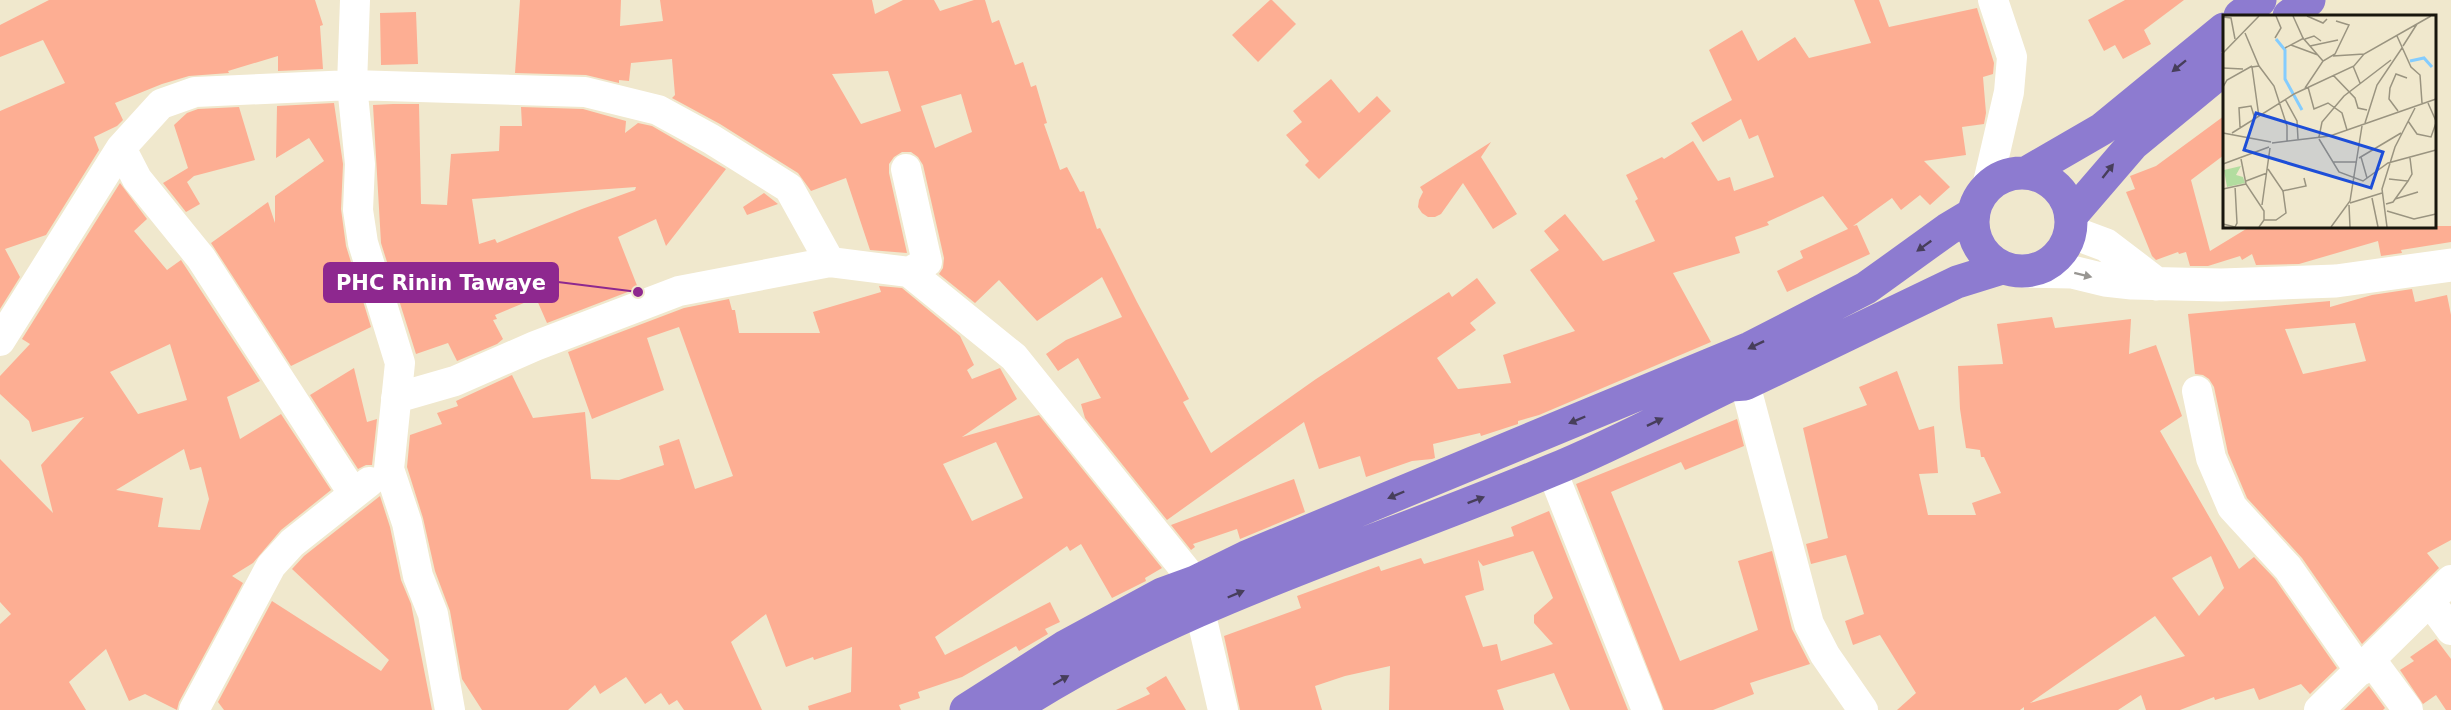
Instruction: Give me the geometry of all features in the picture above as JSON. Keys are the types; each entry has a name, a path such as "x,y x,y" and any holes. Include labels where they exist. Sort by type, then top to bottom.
{"highway":[{"path":"2241,15 2260,0"},
{"path":"2290,15 2309,0"},
{"path":"1011,710 1198,596 1246,557 1750,348 1866,288 1948,229 2000,187 2102,129 2223,30"},
{"path":"966,710 1066,646 1162,594 1198,596 1237,593 1552,471 1731,385 1745,384 1957,282 2014,269 2040,268 2054,260 2064,247 2071,224 2133,144 2223,70"},
{"path":"2014,269 1989,259 1978,246 1973,231 2000,187 2043,177 2056,186 2067,199 2071,224"}],"street":[{"path":"355,0 352,85 360,164 358,210 363,243 400,363 389,469 406,523 418,576 433,614 450,710"},
{"path":"1993,0 2012,57 2009,92 2003,122 2000,187"},
{"path":"0,341 121,148 161,104 195,92 352,85 585,92 658,110 711,139 789,188 830,262"},
{"path":"121,148 137,179 201,258 353,493"},
{"path":"906,169 927,262 909,272"},
{"path":"2071,224 2106,245 2157,284"},
{"path":"396,398 455,381 535,346 679,291 830,262 909,272 1014,357 1198,596 1223,710"},
{"path":"2014,269 2072,272 2105,280 2221,285 2336,281 2451,265"},
{"path":"1745,384 1809,624 1825,655 1863,710"},
{"path":"2197,391 2211,458 2232,507 2288,568 2365,665 2408,710"},
{"path":"194,710 271,566 292,543 353,493 389,469"},
{"path":"1552,471 1647,710"},
{"path":"2319,710 2431,603 2451,580"},
{"path":"2431,603 2451,630"}],"building":[{"path":"49,0 315,0 323,25 320,26 323,69 278,71 278,56 228,71 229,73 189,76 115,103 123,120 117,126 94,137 99,150 46,235 5,249 20,277 0,309 0,111 65,83 43,40 0,57 0,25"},
{"path":"520,0 621,0 620,26 663,21 660,0 872,0 875,14 903,0 934,0 940,11 974,0 985,0 992,23 999,20 1015,65 1023,62 1031,87 1036,85 1047,123 1044,124 1060,170 1067,167 1080,192 1084,191 1097,229 1100,228 1189,399 1183,402 1211,453 1316,379 1449,292 1452,297 1477,278 1496,303 1470,323 1476,330 1437,358 1458,389 1511,383 1503,355 1575,331 1530,270 1559,250 1544,231 1565,214 1603,261 1655,241 1635,201 1638,199 1626,175 1662,157 1664,159 1693,141 1718,181 1730,177 1734,191 1774,177 1758,135 1749,139 1741,119 1703,142 1691,123 1732,100 1709,50 1742,30 1758,61 1795,37 1809,58 1871,43 1854,0 1879,0 1889,27 1977,8 1994,63 1993,74 1983,77 1986,113 1984,124 1962,127 1966,155 1924,161 1950,187 1930,205 1920,195 1901,210 1892,198 1853,226 1857,225 1870,254 1787,292 1777,271 1803,258 1800,251 1848,229 1823,196 1767,222 1769,225 1735,237 1740,253 1673,273 1711,342 1539,415 1518,421 1518,424 1481,436 1480,433 1433,444 1435,458 1412,461 1366,477 1360,456 1319,469 1304,422 1167,520 1085,418 1081,404 1101,398 1078,358 1058,371 1046,354 1066,340 1122,317 1102,277 1037,321 999,280 975,303 939,274 943,268 944,258 923,165 911,152 902,152 889,164 907,253 870,250 846,178 811,191 798,173 720,124 672,98 675,95 672,59 631,63 629,81 619,80 619,83 586,75 515,73","holes":["888,71 901,111 861,124 832,74","961,94 972,132 935,148 921,106"]},
{"path":"1270,0 1296,24 1258,62 1232,35"},
{"path":"2125,0 2184,0 2144,30 2151,44 2123,59 2115,45 2104,51 2088,20"},
{"path":"416,12 418,64 381,65 380,13"},
{"path":"1331,79 1359,113 1377,96 1391,111 1319,179 1305,165 1309,161 1286,135 1302,122 1293,111"},
{"path":"334,103 343,164 341,209 346,246 371,327 291,366 211,243 268,202 275,223 275,196 324,161 309,138 276,158 277,106"},
{"path":"419,104 421,204 447,205 451,154 499,151 500,126 522,126 521,107 583,109 626,121 625,133 638,123 652,126 726,169 666,246 656,219 618,237 638,288 547,323 536,298 495,315 497,319 493,320 503,339 497,344 457,361 448,343 416,354 381,243 373,105","holes":["636,187 635,190 497,243 495,239 479,244 472,199"]},
{"path":"239,107 255,160 194,176 187,182 200,204 186,212 163,183 188,168 174,125 187,113 198,109"},
{"path":"2223,117 2223,156 2191,180 2210,251 2248,228 2436,228 2436,226 2451,226 2451,242 2401,250 2402,253 2381,256 2378,241 2299,264 2256,265 2252,254 2242,260 2240,256 2208,266 2190,266 2186,252 2179,254 2178,252 2156,260 2152,256 2126,192 2135,189 2130,176 2156,166"},
{"path":"1491,142 1481,157 1517,214 1493,229 1463,183 1441,214 1428,217 1422,213 1418,207 1423,192 1420,187"},
{"path":"120,183 147,219 134,231 167,270 181,260 260,381 227,397 240,439 281,414 331,490 281,530 253,563 232,576 243,583 179,702 177,710 145,694 129,701 106,649 69,682 86,710 0,710 0,624 11,614 0,602 0,459 53,513 41,465 84,417 32,432 29,421 0,394 0,376 30,344 22,339","holes":["170,344 187,400 138,414 110,372","184,449 190,470 201,467 209,499 200,530 158,527 163,498 116,490"]},
{"path":"764,193 778,204 747,215 743,207"},
{"path":"879,286 902,288 960,336 974,365 967,370 972,379 1000,368 1017,399 962,437 1039,415 1162,568 1145,578 1146,581 1112,598 1081,544 1070,551 1067,546 935,637 945,655 1050,602 1060,622 1045,629 1048,634 1019,651 1016,646 962,677 918,692 920,698 899,705 901,710 809,710 808,706 851,692 852,647 786,667 766,614 731,642 762,710 684,710 677,700 669,705 661,693 645,704 626,677 600,694 595,685 568,710 482,710 462,679 450,611 435,571 423,518 407,467 410,435 442,424 437,413 458,406 456,401 512,375 533,418 585,412 591,479 619,480 664,465 659,446 679,439 695,489 733,476 679,327 647,338 664,390 592,419 568,352 684,308 729,299 732,310 735,310 739,333 820,333 813,312 881,292","holes":["996,442 1023,498 972,521 943,464"]},
{"path":"2412,289 2415,302 2447,295 2451,315 2451,540 2427,553 2439,568 2362,644 2302,558 2247,498 2228,453 2214,387 2209,379 2195,374 2188,314 2330,301 2330,307 2372,295","holes":["2355,323 2366,361 2303,374 2285,329"]},
{"path":"2052,317 2055,328 2131,319 2129,354 2156,345 2182,416 2160,431 2239,569 2254,557 2275,579 2337,668 2310,694 2301,684 2259,700 2254,688 2215,700 2214,697 2180,710 2146,710 2141,695 2118,710 2024,710 2024,707 2020,710 1897,710 1916,693 1880,635 1853,645 1845,621 1864,614 1846,555 1811,564 1806,544 1828,538 1803,428 1867,405 1859,387 1897,371 1919,430 1934,426 1938,473 1919,474 1928,515 1976,515 1972,503 2001,493 1984,457 1981,457 1980,450 1966,448 1960,409 1958,366 2003,364 1997,324","holes":["2211,556 2224,588 2199,616 2172,578","2155,616 2185,656 2030,703"]},
{"path":"354,368 367,422 377,419 372,465 358,469 310,395"},
{"path":"1737,419 1744,446 1685,470 1681,462 1611,492 1680,661 1758,630 1738,561 1772,551 1792,629 1810,664 1750,683 1754,694 1713,710 1664,710 1576,484"},
{"path":"1294,479 1305,512 1240,539 1237,529 1193,544 1195,547 1191,550 1171,525"},
{"path":"380,496 390,527 401,580 411,604 432,710 224,710 218,702 272,601 381,671 389,660 292,569 304,556"},
{"path":"1549,511 1628,710 1570,710 1554,673 1497,690 1504,710 1389,710 1390,666 1345,676 1315,686 1322,710 1240,710 1224,636 1301,608 1297,596 1379,566 1381,571 1421,558 1424,564 1514,536 1511,527","holes":["1533,551 1553,598 1534,615 1534,623 1553,644 1501,661 1497,644 1483,647 1465,596 1484,590 1478,560 1483,566"]},
{"path":"2436,639 2451,659 2451,710 2446,710 2436,695 2423,704 2400,670 2414,661 2410,657"},
{"path":"1166,676 1186,710 1116,710 1150,694 1146,688"},
{"path":"2369,686 2385,708 2383,710 2344,710"}],"place":[{"name":"PHC Rinin Tawaye","path":"638,292"}]}
